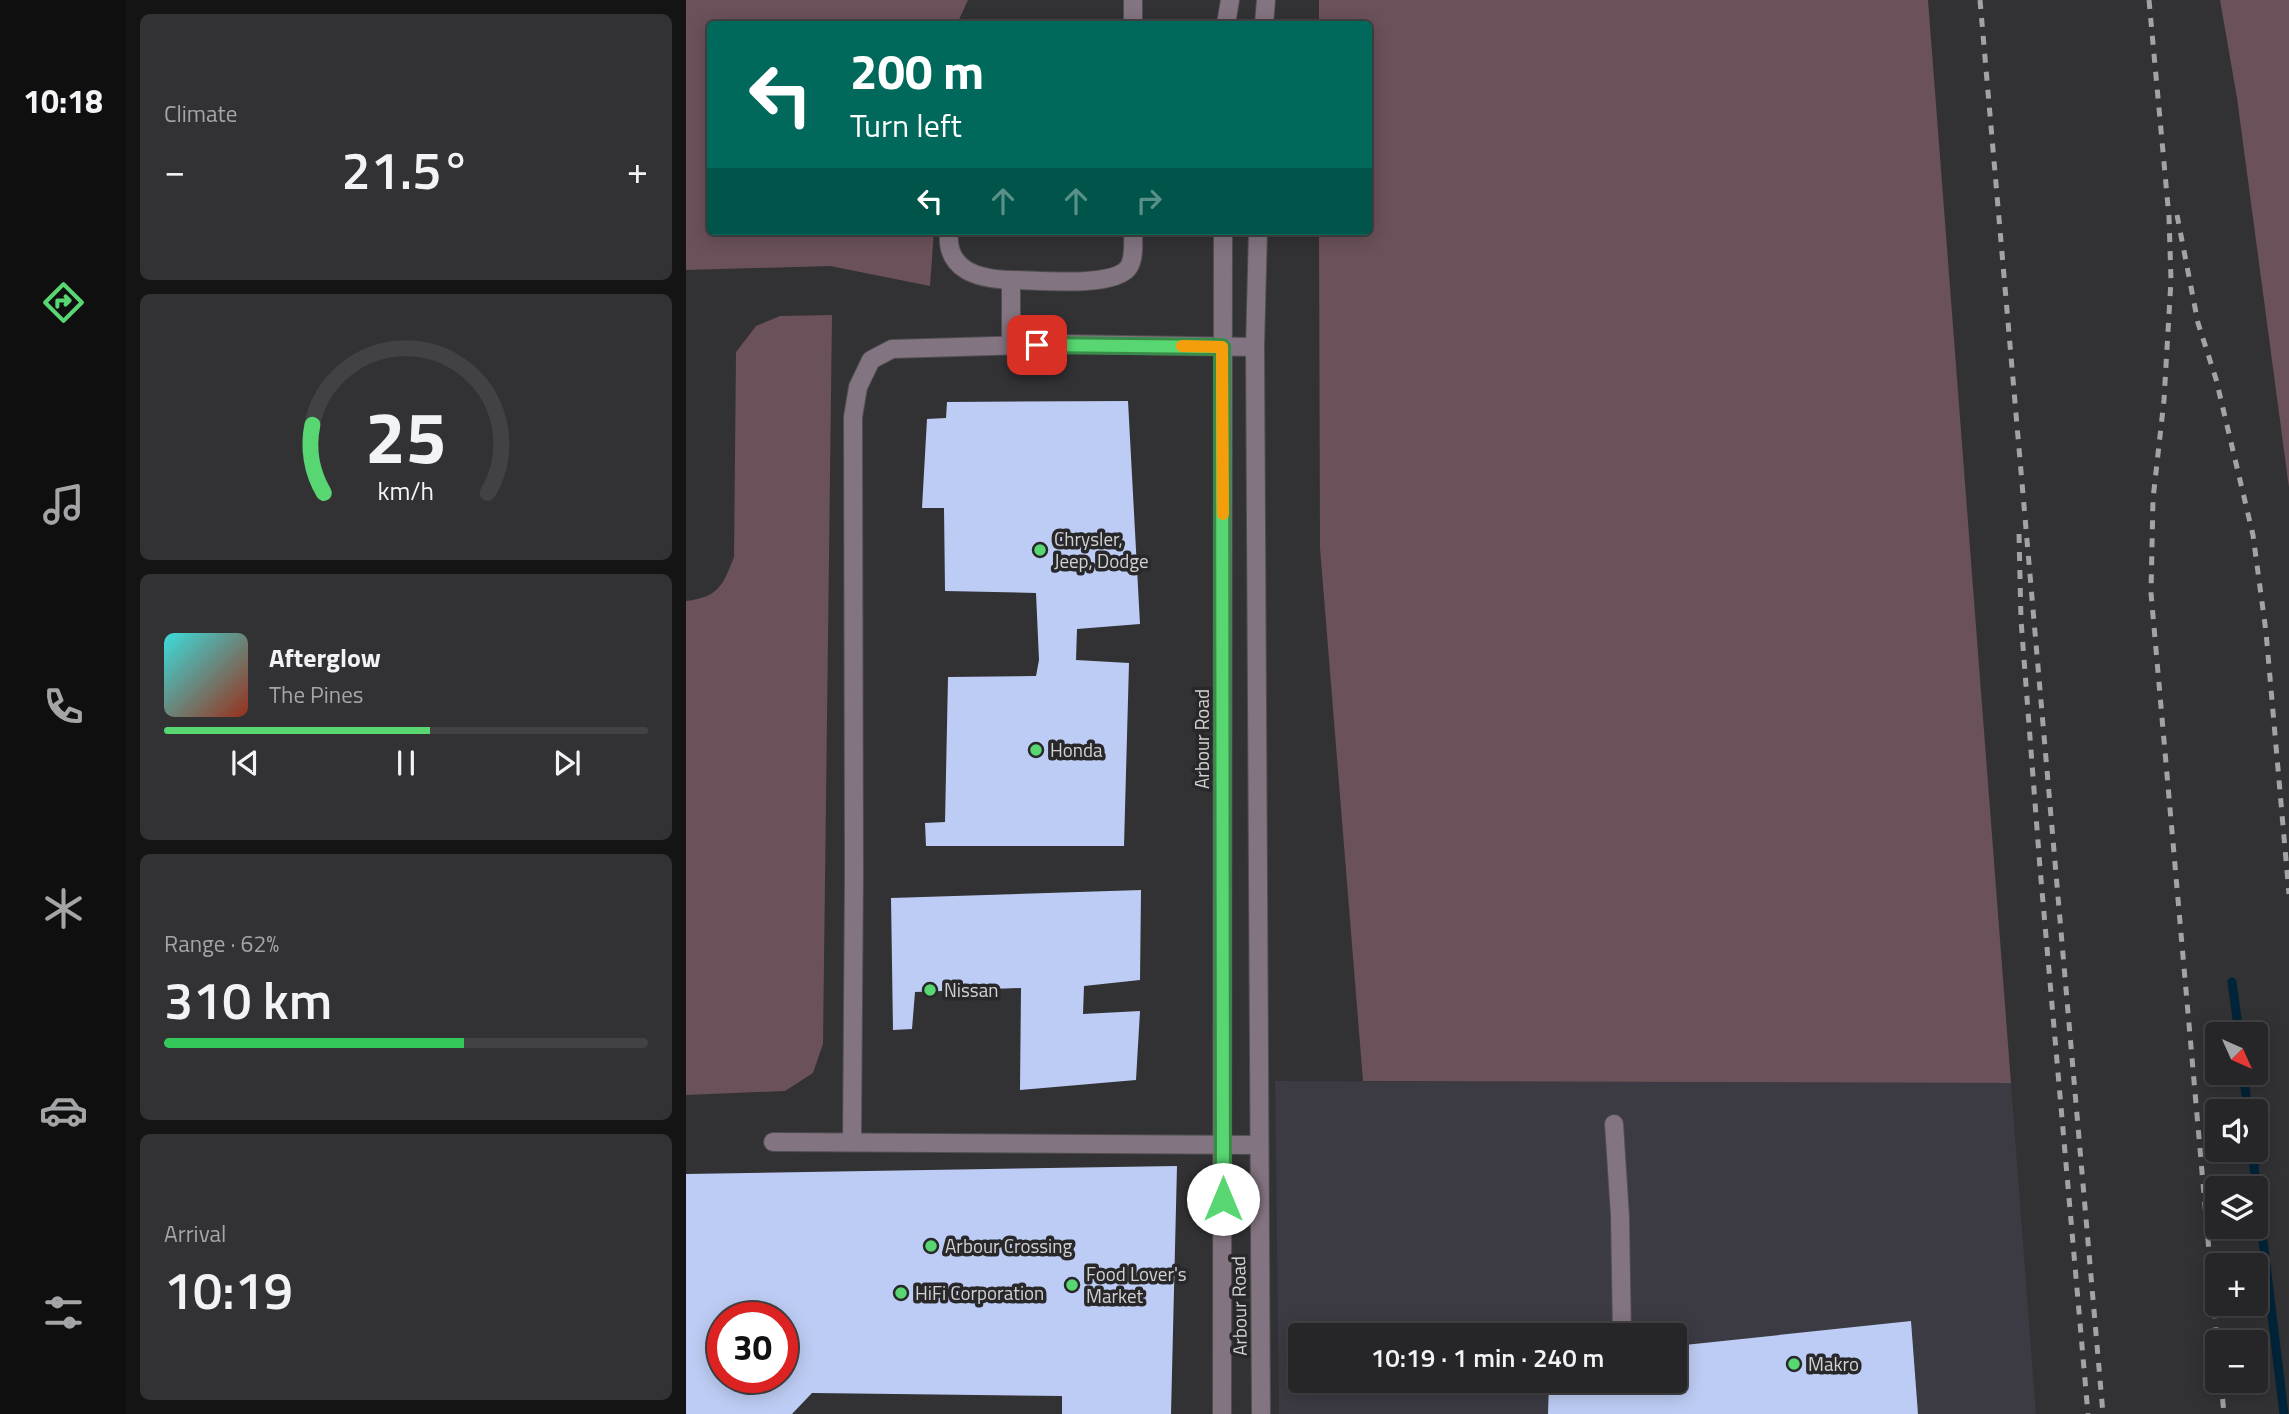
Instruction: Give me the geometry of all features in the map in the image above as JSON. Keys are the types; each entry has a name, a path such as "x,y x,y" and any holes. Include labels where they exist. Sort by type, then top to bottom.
{"street":[{"path":"1133,0 1133,21"},
{"path":"1226,21 1230,0"},
{"path":"1264,21 1266,0"},
{"path":"948,235 947,244 957,264 988,279 1077,281 1120,275 1129,267 1133,255 1133,235"},
{"name":"Arbour Road","path":"1222,1414 1223,235"},
{"name":"Arbour Road","path":"1258,235 1255,347 1261,1414"},
{"path":"1011,346 1012,280"},
{"path":"852,1142 853,417 858,387 871,360 892,349 1062,344 1255,347"},
{"path":"1614,1124 1620,1216 1622,1323"},
{"path":"772,1142 1258,1145"}],"shaded area":[{"path":"686,0 968,0 958,21 707,21 707,235 934,235 930,286 830,266 686,270"},
{"path":"1319,0 1928,0 2011,1083 1363,1081 1320,548 1319,235 1372,235 1372,21 1319,21"},
{"path":"2220,0 2289,0 2289,488 2237,98"},
{"path":"832,315 823,1044 813,1073 785,1091 686,1095 686,601 713,593 723,582 734,557 736,352 756,326 780,316"},
{"path":"1275,1081 2011,1083 2036,1414 1279,1414"}],"building":[{"path":"1128,401 1140,624 1077,629 1076,660 1129,663 1124,846 926,846 925,823 945,822 948,677 1036,676 1039,660 1036,593 945,591 944,508 922,508 927,419 946,418 947,402"},
{"name":"Nissan","path":"1141,890 1140,980 1084,986 1083,1014 1140,1011 1136,1080 1020,1090 1021,988 915,992 912,1029 893,1030 891,898"},
{"name":"Arbour Crossing","path":"1177,1166 1171,1414 1062,1414 1062,1396 812,1393 792,1414 686,1414 686,1174"},
{"name":"Makro","path":"1911,1321 1918,1414 1548,1414 1549,1393 1687,1393 1687,1345"}],"waterway":[{"path":"2232,982 2237,1022"},
{"path":"2245,1085 2246,1099"},
{"path":"2253,1162 2284,1414"}],"railway":[{"path":"1980,0 2103,1414"},
{"path":"2149,0 2169,217 2171,280 2164,400 2153,499 2151,593 2216,1330"},
{"path":"2177,215 2198,323 2216,379 2253,535 2266,632 2289,894"},
{"path":"2019,534 2021,620 2040,868 2088,1414"},
{"path":"2222,1393 2224,1414"}],"slow traffic":[{"path":"1182,346 1222,347 1223,514"}],"place":[{"name":"Chrysler, Jeep, Dodge","path":"1040,550"},
{"name":"Honda","path":"1036,750"},
{"name":"Nissan","path":"930,990"},
{"name":"Arbour Crossing","path":"931,1246"},
{"name":"Food Lover's Market","path":"1072,1285"},
{"name":"HiFi Corporation","path":"901,1293"},
{"name":"Makro","path":"1794,1364"}],"route":[{"path":"1037,345 1222,347 1223,1199"}]}
